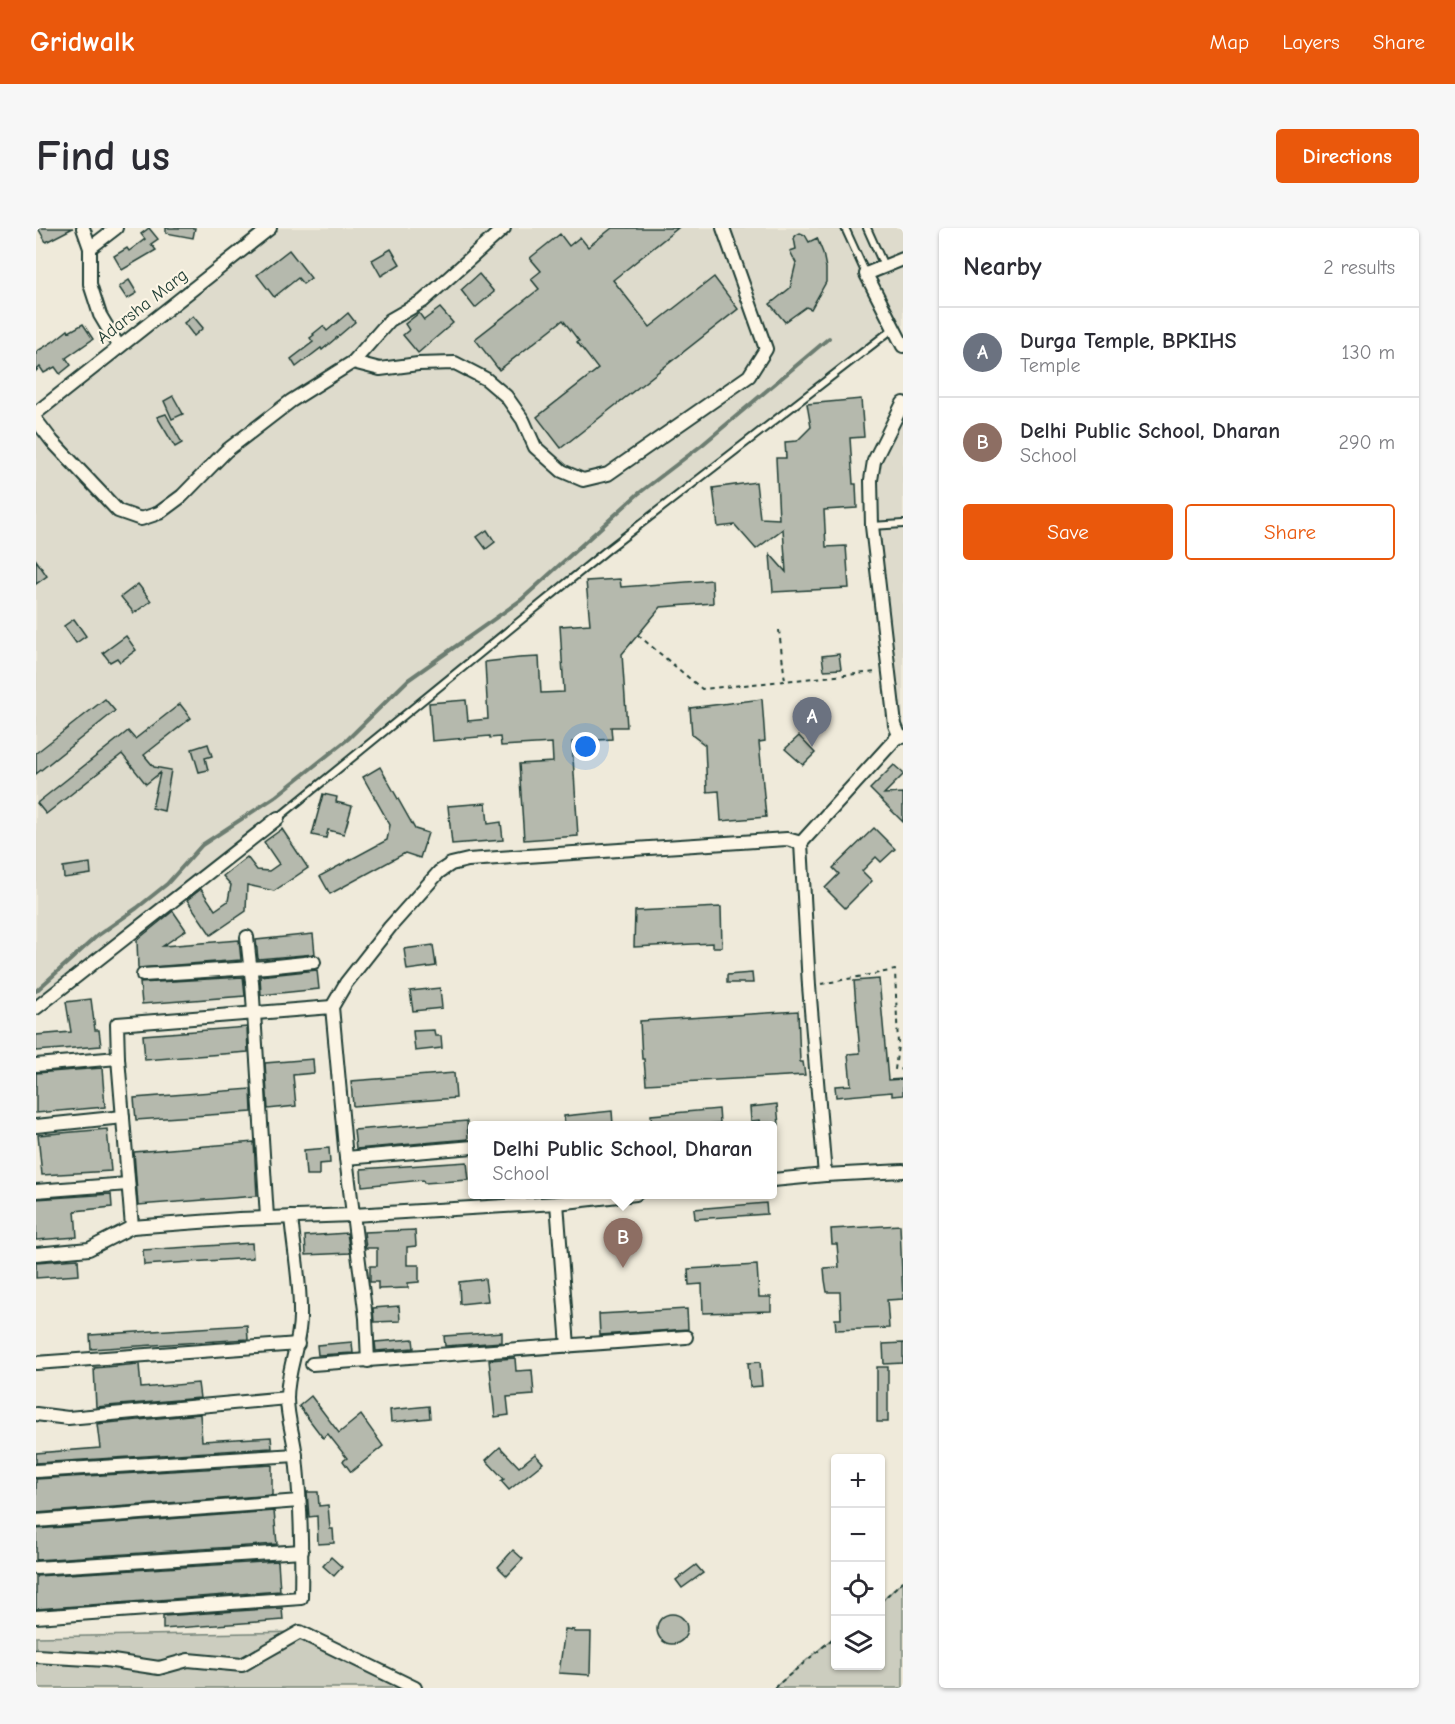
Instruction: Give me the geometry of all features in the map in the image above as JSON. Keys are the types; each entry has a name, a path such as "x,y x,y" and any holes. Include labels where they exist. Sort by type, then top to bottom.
{"street":[{"path":"83,228 90,248 90,284 100,315 119,347"},
{"path":"90,248 116,228"},
{"name":"Adarsha Marg","path":"36,413 270,228"},
{"path":"36,420 52,441 118,511 141,519 159,513 182,496 226,451 291,401 353,363 390,320 423,301 504,228"},
{"path":"353,363 380,369 418,364 455,363 486,379 506,396 523,420 535,447 562,471 583,480 608,474 749,376 766,349 723,228"},
{"path":"903,259 866,274 903,346"},
{"path":"825,1174 809,986 801,843 901,736 895,726 872,526 871,480 874,461 903,403"},
{"path":"36,1008 278,818"},
{"path":"368,1361 366,1318 346,1158 332,1007 346,983 390,927 439,872 451,864 468,860 787,840 801,843"},
{"path":"247,937 267,1217"},
{"path":"143,975 314,962"},
{"path":"132,1227 117,1024 332,1007"},
{"path":"36,1065 118,1058"},
{"path":"36,1126 123,1117"},
{"path":"346,1158 468,1147"},
{"path":"777,1180 825,1174 903,1171"},
{"path":"36,1191 128,1184"},
{"path":"36,1254 89,1248 132,1227 267,1217 353,1215 557,1203 592,1199"},
{"path":"557,1203 568,1346"},
{"path":"36,1617 302,1598 300,1502 296,1455 289,1423 287,1398 289,1373 298,1344 300,1316 291,1217"},
{"path":"312,1364 686,1337"},
{"path":"36,1363 298,1344"},
{"path":"36,1414 68,1418 287,1398"},
{"path":"36,1471 296,1455"},
{"path":"36,1521 300,1502"},
{"path":"36,1568 302,1551"},
{"path":"36,1656 105,1660 159,1668 188,1660 242,1665 300,1632 415,1688"}],"lane":[{"path":"845,228 866,274"},
{"path":"867,228 884,266"},
{"path":"278,818 607,550 894,328"},
{"path":"872,526 903,524"}],"path":[{"path":"779,630 785,681"},
{"path":"638,635 702,689 889,671"},
{"path":"809,986 895,970 898,1045 896,1070 903,1069"},
{"path":"885,1597 903,1581"},
{"path":"774,1688 831,1640"}],"shaded area":[{"path":"270,228 903,228 903,346 894,328 607,550 278,818 36,1008 36,413"},
{"path":"903,403 903,737 899,735 871,480"},
{"path":"903,1581 903,1688 774,1688 831,1639 831,1670 885,1670 885,1598"},
{"path":"300,1632 415,1688 36,1688 36,1637"}],"building":[{"path":"38,228 73,228 46,242"},
{"path":"149,228 158,239 151,244 156,250 122,270 114,256 127,248 129,251 145,239 141,234"},
{"path":"166,228 195,228 193,238 166,233"},
{"path":"612,228 678,228 613,280 650,327 714,277 738,309 561,448 537,417 598,369 563,320 499,370 475,339 539,289 531,279 541,271 530,258 560,234 569,246 580,237 588,247"},
{"path":"800,233 805,235 809,242 817,238 823,253 826,282 811,309 806,307 785,322 770,304 790,288 796,263 790,251 796,249 794,238"},
{"path":"391,249 400,264 381,276 372,260"},
{"path":"289,250 311,278 303,284 298,278 274,297 257,275"},
{"path":"479,274 494,292 475,308 461,290"},
{"path":"129,280 137,293 127,299 119,287"},
{"path":"440,308 453,323 418,353 403,335 409,330 405,324 419,313 424,320"},
{"path":"348,313 355,322 322,350 321,348 296,367 291,359 313,342 310,338 313,334 323,326 327,331"},
{"path":"193,316 203,328 194,336 184,323"},
{"path":"83,324 93,339 66,358 71,365 60,374 55,367 44,373 40,367 36,371 36,352 68,330 69,332"},
{"path":"173,396 183,414 172,419 164,401"},
{"path":"861,399 864,437 850,438 857,508 824,510 826,547 846,546 849,588 773,592 770,554 786,572 783,529 756,549 735,525 718,527 713,488 756,482 760,518 779,519 776,458 786,458 785,442 797,441 811,427 807,404"},
{"path":"166,414 182,443 175,447 157,417"},
{"path":"487,530 495,542 486,549 477,537"},
{"path":"36,560 47,576 36,584"},
{"path":"620,579 621,587 712,580 713,603 661,607 622,654 627,727 611,727 612,739 572,742 578,836 524,840 519,764 553,762 552,743 501,746 500,737 490,738 490,736 432,741 429,703 466,700 468,721 488,719 485,662 519,658 539,657 541,693 564,692 560,626 590,624 586,581"},
{"path":"138,584 151,601 134,613 121,597"},
{"path":"74,619 86,636 76,643 64,626"},
{"path":"126,636 136,650 120,662 117,658 110,662 103,653"},
{"path":"839,654 841,669 824,670 822,656"},
{"path":"105,699 115,711 36,774 36,753"},
{"path":"762,699 765,741 759,742 766,817 721,821 719,791 707,792 705,745 692,735 690,708"},
{"path":"180,704 191,718 144,755 154,767 171,770 164,811 152,808 160,773 146,784 122,754 46,814 37,803 128,731 135,739"},
{"path":"799,736 815,753 803,765 785,749"},
{"path":"208,744 212,756 205,758 208,770 199,772 192,749"},
{"path":"894,765 903,775 884,794 903,793 903,822 870,789"},
{"path":"380,767 415,829 428,833 420,858 405,853 330,894 320,876 387,840 390,825 363,777"},
{"path":"323,794 337,797 336,802 352,806 344,834 328,830 326,838 312,835"},
{"path":"486,803 488,824 501,822 503,840 452,844 448,806"},
{"path":"874,828 895,849 881,862 876,857 862,871 872,881 845,908 825,888 839,874 833,868"},
{"path":"282,829 308,868 274,891 247,885 246,911 211,935 187,900 201,889 215,910 228,901 231,885 223,876 247,857 257,870 269,871 279,864 264,842"},
{"path":"90,863 91,874 64,878 63,867"},
{"path":"721,907 722,947 713,947 713,943 634,947 635,911"},
{"path":"173,911 186,930 163,946 239,940 241,960 138,968 137,940"},
{"path":"313,934 315,954 258,959 256,940"},
{"path":"433,945 436,966 407,970 404,949"},
{"path":"317,970 319,989 261,995 260,976"},
{"path":"752,973 753,983 727,983 727,975"},
{"path":"243,977 245,996 142,1004 140,983"},
{"path":"879,979 888,1080 903,1079 903,1095 892,1096 892,1092 836,1097 835,1086 851,1085 848,1054 860,1053 854,981"},
{"path":"440,988 442,1008 413,1011 410,991"},
{"path":"91,999 95,1030 99,1030 101,1046 36,1051 36,1035 71,1032 66,1002"},
{"path":"798,1011 800,1062 803,1062 805,1075 646,1084 640,1021"},
{"path":"247,1027 248,1052 145,1060 143,1035"},
{"path":"434,1030 435,1036 441,1036 442,1048 415,1051 413,1031"},
{"path":"313,1059 314,1073 293,1075 296,1106 268,1109 265,1063"},
{"path":"102,1068 105,1107 36,1113 36,1073"},
{"path":"454,1073 456,1098 353,1106 351,1081"},
{"path":"251,1089 252,1112 136,1120 134,1098"},
{"path":"777,1104 779,1125 777,1121 751,1121 750,1107"},
{"path":"719,1109 720,1121 652,1121 651,1115"},
{"path":"612,1111 613,1121 565,1121 564,1116"},
{"path":"467,1121 468,1139 356,1149 354,1130"},
{"path":"107,1129 111,1171 42,1175 38,1135"},
{"path":"254,1142 257,1196 138,1205 134,1152"},
{"path":"329,1148 330,1163 319,1164 319,1175 306,1175 304,1150"},
{"path":"467,1162 468,1180 424,1183 423,1180 362,1186 361,1169"},
{"path":"111,1194 112,1207 75,1211 77,1237 36,1240 36,1199"},
{"path":"766,1203 767,1214 695,1219 694,1209"},
{"path":"900,1225 903,1299 887,1300 889,1328 836,1330 835,1319 841,1319 840,1292 827,1292 824,1268 839,1267 837,1244 832,1244 831,1229"},
{"path":"415,1230 416,1246 407,1247 407,1265 419,1265 419,1282 408,1283 408,1288 378,1289 378,1282 370,1282 370,1266 377,1266 377,1248 366,1248 364,1232"},
{"path":"347,1233 350,1253 306,1255 305,1236"},
{"path":"252,1243 253,1258 144,1265 143,1250"},
{"path":"78,1259 79,1275 36,1278 36,1262"},
{"path":"757,1265 759,1297 771,1297 771,1311 703,1313 702,1284 689,1285 688,1269"},
{"path":"485,1279 488,1301 460,1304 459,1282"},
{"path":"399,1306 400,1321 374,1322 373,1308"},
{"path":"687,1309 688,1329 600,1335 599,1314"},
{"path":"247,1325 248,1339 91,1349 90,1335"},
{"path":"502,1332 502,1342 445,1346 444,1336"},
{"path":"413,1339 414,1348 376,1351 375,1342"},
{"path":"352,1342 353,1353 318,1355 317,1345"},
{"path":"903,1343 903,1363 884,1364 883,1344"},
{"path":"515,1358 516,1371 532,1370 534,1395 507,1397 509,1415 495,1417 489,1360"},
{"path":"760,1362 762,1386 750,1387 748,1363"},
{"path":"139,1364 141,1388 198,1383 200,1398 96,1407 94,1368"},
{"path":"877,1367 888,1367 888,1422 877,1422"},
{"path":"311,1396 339,1433 361,1415 383,1446 351,1472 343,1461 347,1458 328,1434 323,1438 299,1406"},
{"path":"429,1406 430,1418 391,1422 390,1410"},
{"path":"200,1414 202,1441 271,1437 272,1448 36,1463 36,1453 100,1448 97,1424"},
{"path":"500,1447 519,1467 535,1454 543,1463 509,1490 501,1481 504,1479 486,1460"},
{"path":"272,1465 272,1495 36,1513 36,1479"},
{"path":"307,1492 318,1492 319,1506 328,1505 334,1543 318,1544 317,1516 309,1517"},
{"path":"274,1511 277,1544 36,1560 36,1529"},
{"path":"513,1550 523,1559 507,1576 498,1567"},
{"path":"331,1557 342,1567 334,1576 323,1566"},
{"path":"278,1561 280,1591 36,1609 36,1576"},
{"path":"696,1565 703,1573 682,1588 676,1580"},
{"path":"282,1608 283,1620 163,1629 163,1616"},
{"path":"672,1614 683,1618 687,1629 683,1640 672,1644 661,1640 657,1629 661,1618"},
{"path":"565,1629 574,1630 574,1632 591,1632 590,1675 559,1673"}],"waterway":[{"path":"36,991 97,936 167,884 202,845 275,797 348,739 408,680 521,600 638,494 702,445 829,338"}],"place":[{"name":"Durga Temple, BPKIHS","path":"812,747"},
{"name":"Delhi Public School, Dharan","path":"623,1268"}]}
